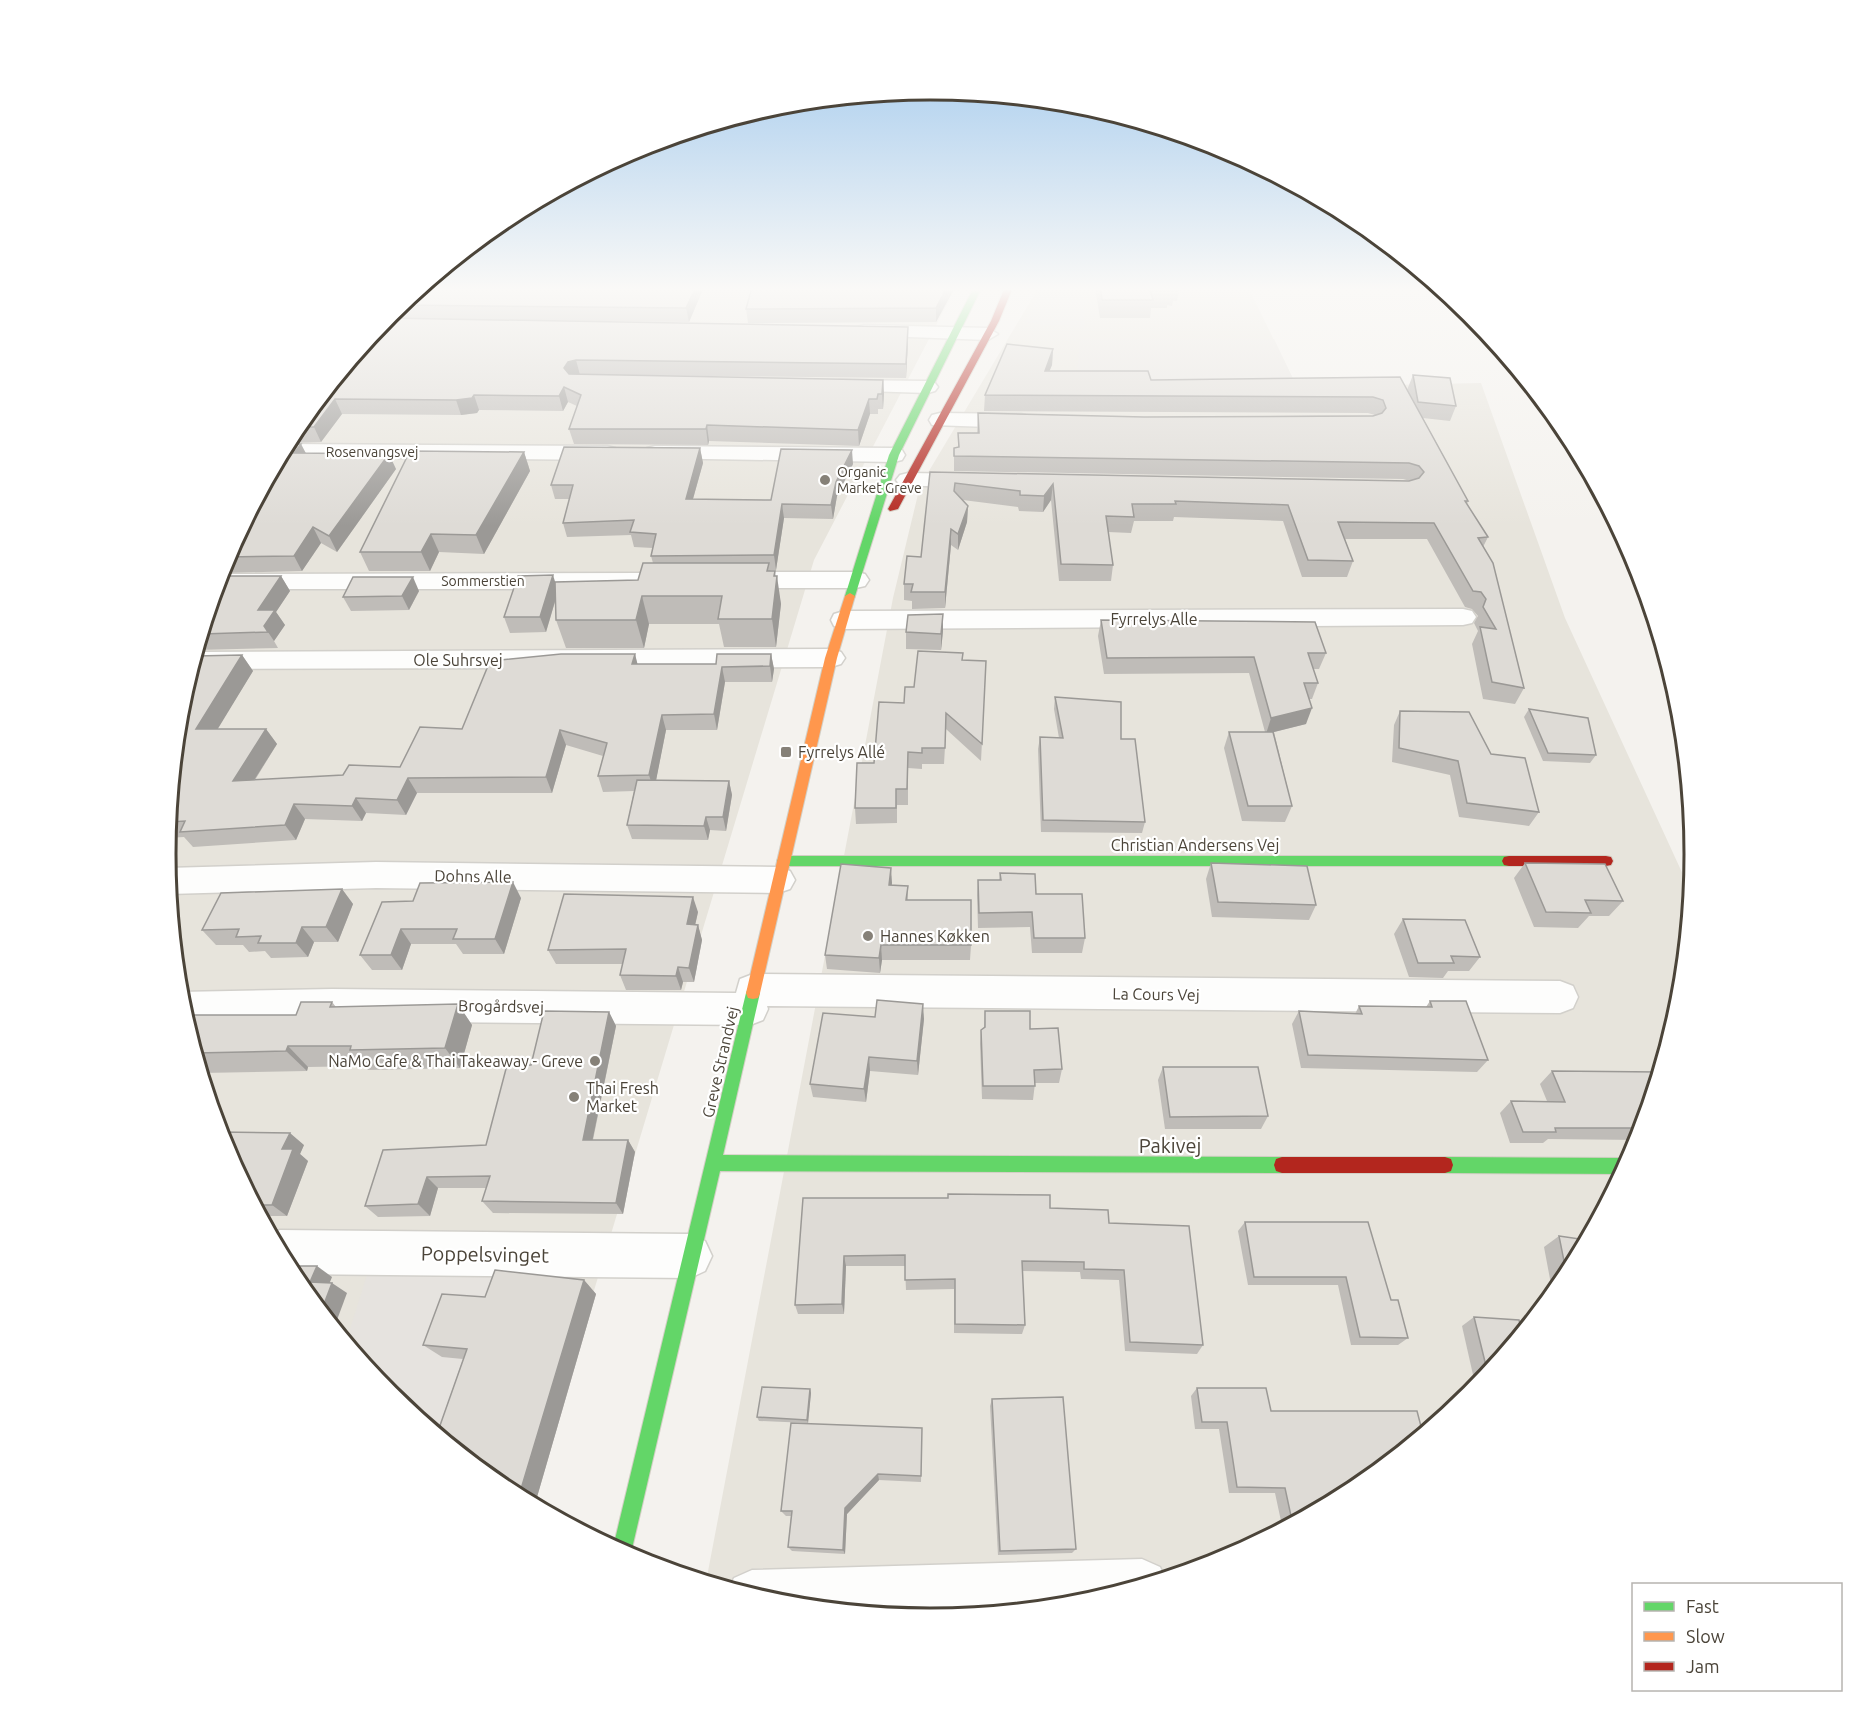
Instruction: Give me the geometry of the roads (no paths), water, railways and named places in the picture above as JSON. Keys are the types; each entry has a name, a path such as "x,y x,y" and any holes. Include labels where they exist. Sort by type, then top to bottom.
{"main road":[{"name":"Greve Strandvej","path":"624,1543 831,658 894,455 939,367"},
{"name":"Greve Strandvej","path":"856,580 970,367"},
{"name":"Christian Andersens Vej","path":"781,871 1606,861"},
{"name":"Pakivej","path":"714,1163 1616,1166"}],"street":[{"path":"824,386 928,387"},
{"path":"940,420 1047,422"},
{"name":"Rosenvangsvej","path":"293,451 894,455"},
{"path":"908,480 1002,482"},
{"path":"703,580 856,580"},
{"name":"Sommerstien","path":"227,582 667,581"},
{"name":"Fyrrelys Alle","path":"844,620 1463,617"},
{"name":"Ole Suhrsvej","path":"202,661 831,658"},
{"name":"Dohns Alle","path":"177,881 376,875 781,871"},
{"name":"La Cours Vej","path":"752,999 1560,997"},
{"name":"Brogårdsvej","path":"191,1007 752,999"},
{"name":"Poppelsvinget","path":"290,1252 690,1256"},
{"path":"789,1595 1113,1586"}],"place":[{"name":"Organic Market Greve","path":"825,480"},
{"name":"Fyrrelys Allé","path":"786,752"},
{"name":"Hannes Køkken","path":"868,936"},
{"name":"NaMo Cafe & Thai Takeaway - Greve","path":"595,1061"},
{"name":"Thai Fresh Market","path":"574,1097"}]}
